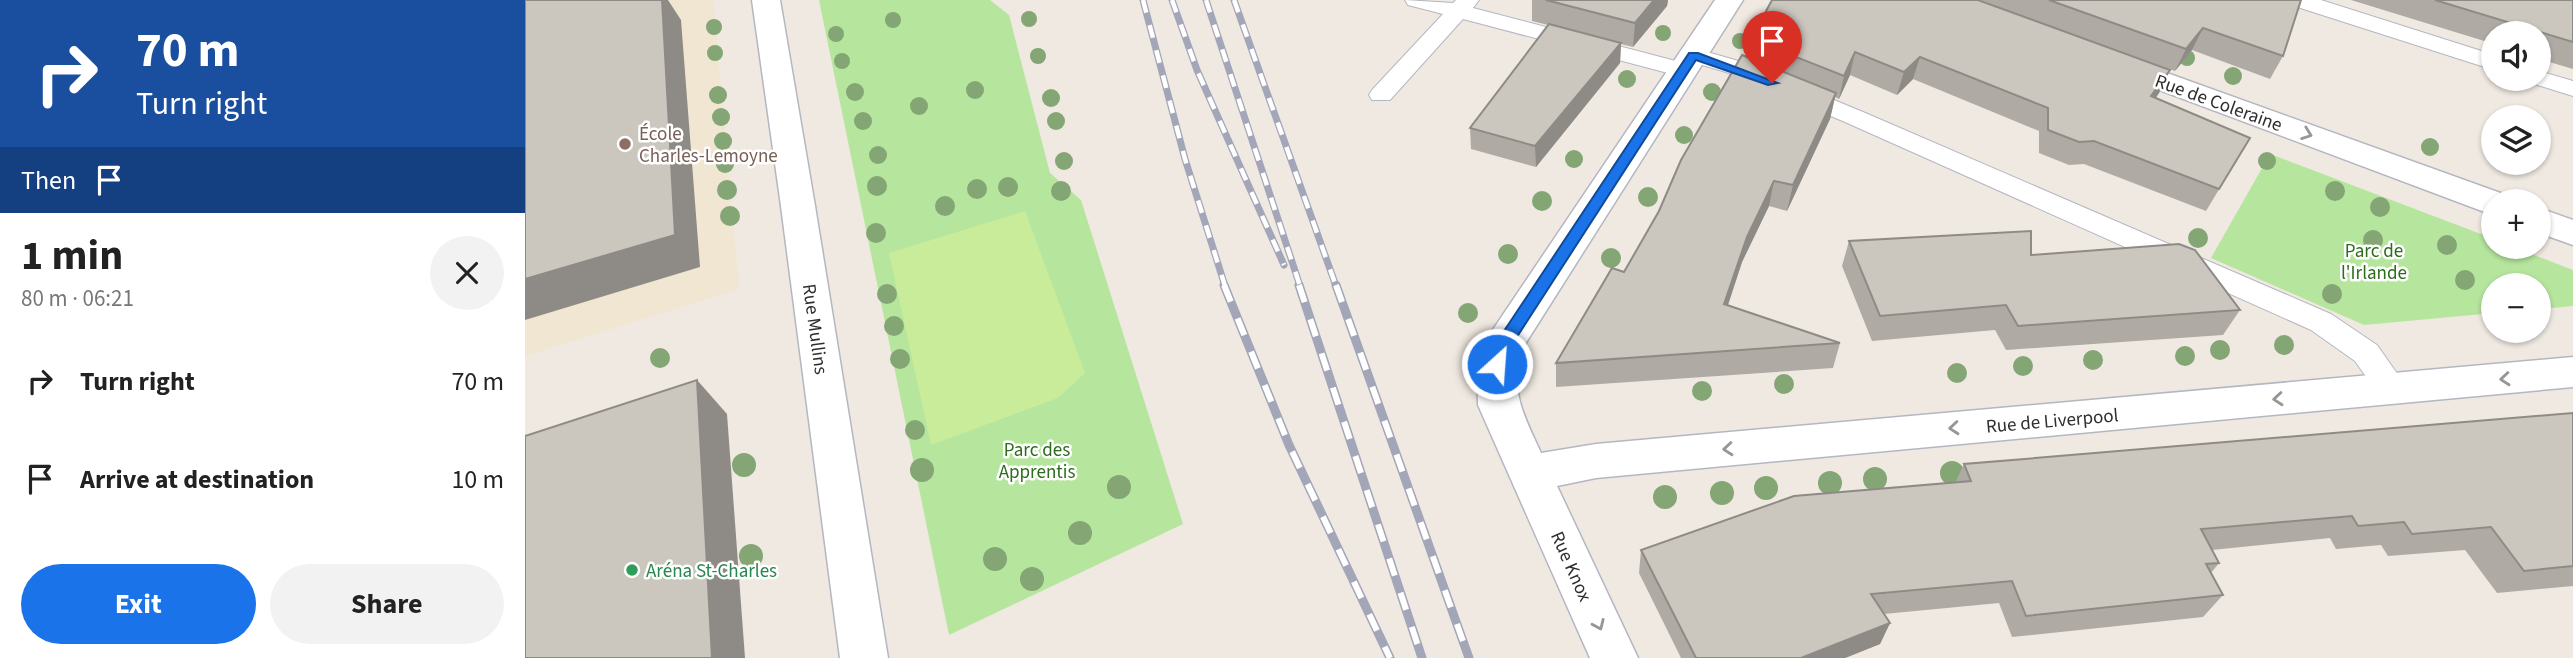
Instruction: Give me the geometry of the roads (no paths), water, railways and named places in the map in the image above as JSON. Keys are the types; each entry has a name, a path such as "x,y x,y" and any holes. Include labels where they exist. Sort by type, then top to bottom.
{"street":[{"name":"Rue Mullins","path":"766,0 864,658"},
{"name":"Rue Knox","path":"1614,658 1498,405 1494,384 1500,352 1729,0"},
{"name":"Rue de Coleraine","path":"2088,53 2481,198"},
{"path":"2551,225 2573,233"},
{"name":"Rue de Liverpool","path":"1531,473 1596,461 2573,372"}],"lane":[{"path":"1416,0 1463,6 1688,62 1734,67 2321,322 2366,354 2392,389"},
{"path":"2299,0 2481,59"},
{"path":"1381,95 1463,6"},
{"path":"2551,82 2573,89"}],"railway":[{"path":"1143,0 1185,159 1225,286"},
{"path":"1172,0 1197,70 1284,265"},
{"path":"1206,0 1300,286"},
{"path":"1234,0 1336,286"},
{"path":"1224,285 1289,445 1390,658"},
{"path":"1299,285 1422,658"},
{"path":"1336,285 1469,658"}],"place":[{"name":"École Charles-Lemoyne","path":"625,144"},
{"name":"Aréna St-Charles","path":"632,570"}],"park label":[{"name":"Parc de l'Irlande","path":"2374,261"},
{"name":"Parc des Apprentis","path":"1037,460"}]}
